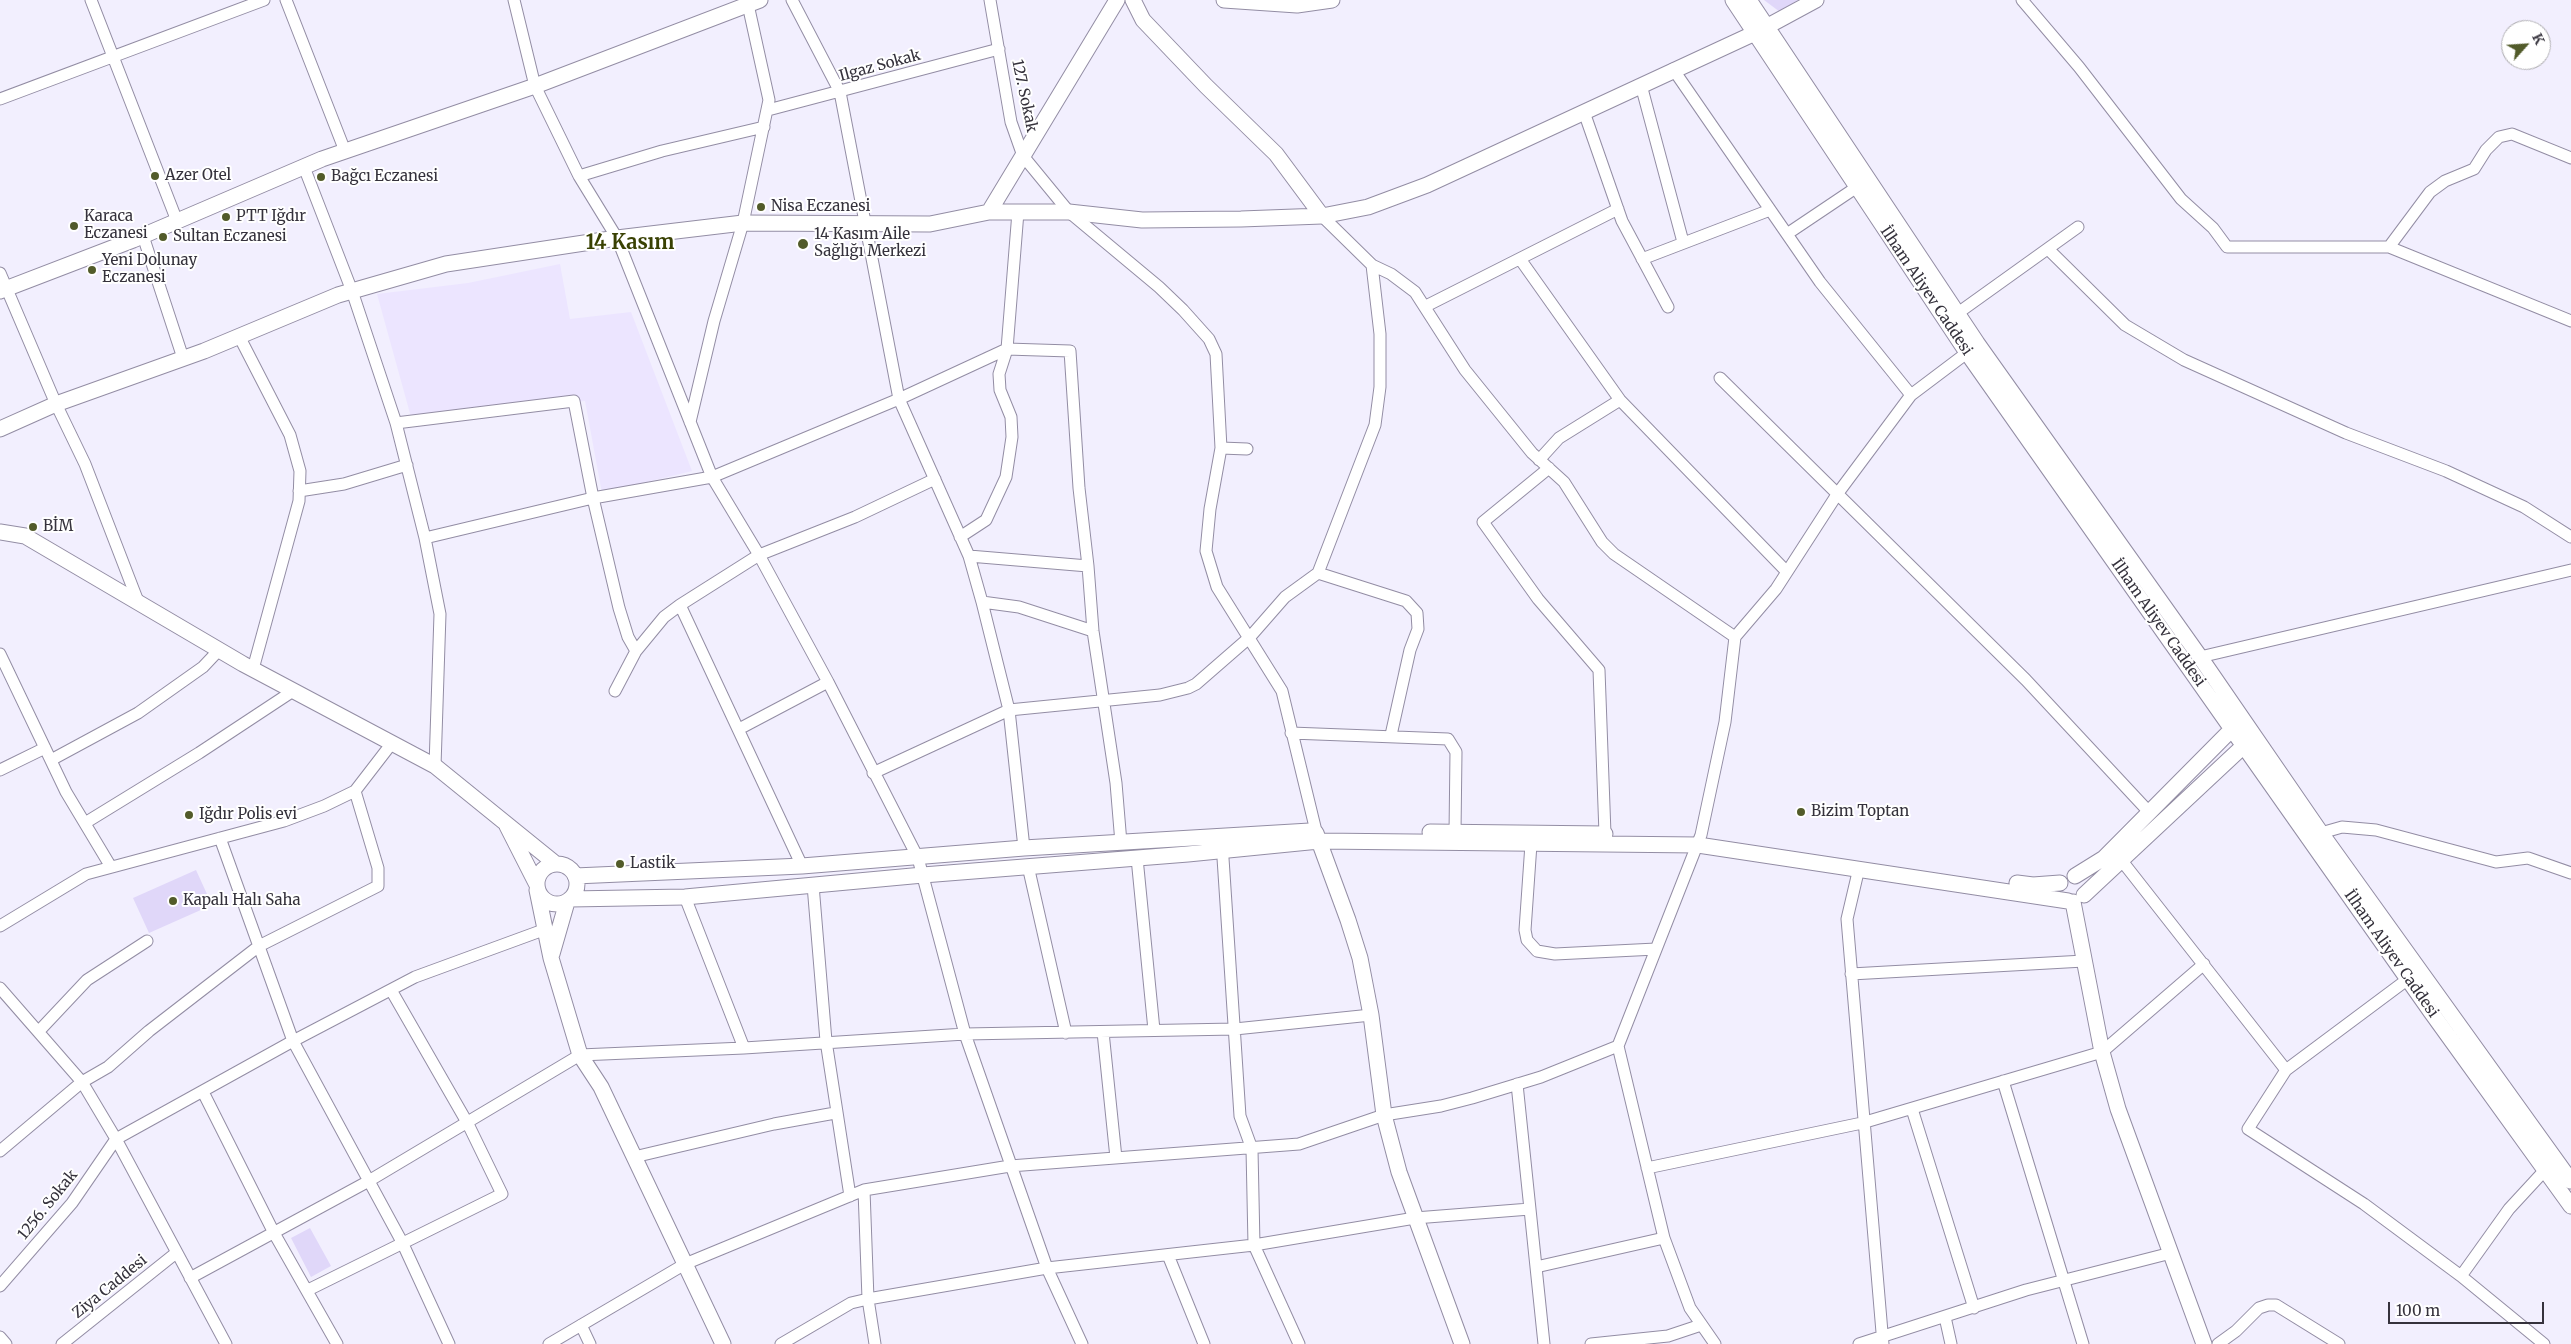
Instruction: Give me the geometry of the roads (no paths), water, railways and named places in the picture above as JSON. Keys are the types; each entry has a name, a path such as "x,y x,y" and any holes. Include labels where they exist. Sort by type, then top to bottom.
{"street":[{"path":"91,0 177,221"},
{"path":"0,99 264,0"},
{"path":"286,0 345,151"},
{"path":"514,0 536,86 579,176 617,238 712,477 759,555 828,682 918,858 965,1034 1047,1268 1082,1344"},
{"path":"792,0 840,92 867,224 899,399 969,556 982,602 1010,710 1024,848"},
{"name":"127. Sokak","path":"990,0 1011,122 1023,156 1069,212 1159,287 1209,339 1216,354 1221,448 1210,509 1206,551 1217,587 1250,637 1282,692 1318,836"},
{"path":"989,212 1117,0"},
{"path":"1133,0 1150,26 1276,154 1322,216 1372,265 1391,274 1415,292 1426,306 1466,370 1539,460 1564,482 1602,542 1614,554 1735,637"},
{"path":"1224,0 1297,5 1332,0"},
{"path":"1734,0 1761,30"},
{"path":"1750,0 1761,30"},
{"path":"0,428 56,404 183,358 352,290 446,264 617,238 742,223 930,224 989,212 1069,212 1142,220 1322,216 1368,207 1428,185 1673,69 1761,30 1816,0"},
{"path":"2022,0 2079,67 2181,199 2213,228 2227,247 2389,247 2571,320"},
{"path":"3,290 143,236 345,151 536,86 751,1 770,100 742,223 714,321 690,422"},
{"name":"İlham Aliyev Caddesi","path":"1761,30 1857,186 1951,317"},
{"name":"İlham Aliyev Caddesi","path":"1761,30 1972,348 2237,724 2321,833 2571,1181"},
{"name":"Ilgaz Sokak","path":"768,110 999,49"},
{"path":"1673,69 1820,282 1911,395"},
{"path":"1641,85 1684,242"},
{"path":"1584,112 1618,209 1668,307"},
{"path":"579,176 662,150 764,127"},
{"path":"2389,247 2430,192 2445,181 2474,169 2486,150 2499,137 2512,134 2571,158"},
{"path":"304,167 352,290 396,423 425,538 440,614 435,766"},
{"path":"1787,234 1857,186"},
{"path":"1426,306 1618,209"},
{"path":"1642,259 1770,210"},
{"path":"960,537 986,520 1006,477 1012,437 1011,417 1000,390 999,374 1007,349 1018,212"},
{"path":"1951,317 2078,227"},
{"path":"143,236 183,358"},
{"path":"2048,250 2125,325 2184,360 2346,433 2446,471 2524,507 2571,537"},
{"path":"1520,259 1620,400 1787,572"},
{"path":"873,772 1010,710 1160,696 1188,688 1202,680 1250,637 1285,597 1318,573 1375,425 1380,387 1380,334 1372,265"},
{"path":"0,273 3,290 85,464 139,604"},
{"path":"239,336 290,435 300,472 298,501 252,669"},
{"path":"1715,1344 1690,1308 1664,1238 1618,1046 1700,840 1726,722 1735,637 1776,589 1838,493 1911,395 1972,348"},
{"name":"İlham Aliyev Caddesi","path":"1972,348 2200,657 2237,724"},
{"path":"425,538 592,498 712,477 899,399 1007,349 1070,351 1079,488 1093,631 1102,702 1116,784 1121,843"},
{"path":"1720,378 2026,680 2149,812"},
{"path":"1539,460 1558,438 1620,400"},
{"path":"396,423 574,401 592,498 619,608 628,637 636,651"},
{"path":"1221,448 1247,449"},
{"path":"299,491 344,484 407,465"},
{"path":"1549,468 1483,522 1538,599 1599,670 1605,834"},
{"path":"615,691 636,651 664,617 680,605 759,555 854,517 936,479"},
{"path":"0,532 25,536 252,669 435,766 505,820 556,864 568,867 575,876 576,889 569,900 551,958"},
{"path":"969,556 1088,566"},
{"path":"2200,657 2571,570"},
{"path":"1318,573 1406,602 1417,613 1418,629 1410,650 1391,735"},
{"path":"982,602 1019,608 1093,631"},
{"path":"680,605 802,866"},
{"path":"51,760 138,713 202,667 219,650"},
{"path":"0,654 51,760 111,867"},
{"path":"739,729 828,682"},
{"path":"85,823 199,753 293,691"},
{"path":"2075,899 2061,896 2060,884 2065,877 2075,876 2104,858 2237,724"},
{"path":"1291,733 1391,735 1448,739 1454,745 1456,752 1455,833"},
{"path":"1318,836 1531,844 1700,840 1859,868 2075,899 2122,861 2249,740"},
{"name":"İlham Aliyev Caddesi","path":"2249,740 2408,979 2571,1206"},
{"path":"0,926 86,874 284,822 324,806 355,790 392,743"},
{"path":"0,770 45,748"},
{"path":"0,1151 82,1082 108,1067 149,1031 259,946 378,886 378,868 355,790"},
{"path":"505,820 540,895 549,903 555,904 569,900 685,897 1137,858 1222,843"},
{"path":"2321,833 2342,826 2376,830 2479,859 2496,862 2528,858 2571,873"},
{"path":"575,876 802,866 1024,848 1121,843 1222,843 1318,836 1455,833 1605,834 1700,840 2033,885 2060,884"},
{"path":"1318,836 1360,958 1371,1015 1384,1115 1399,1172 1462,1344"},
{"path":"220,838 293,1041 367,1182 402,1242 449,1344"},
{"path":"1222,843 1240,1116 1252,1149 1254,1245 1299,1344"},
{"path":"1531,844 1525,930 1527,940 1537,951 1555,954 1656,949"},
{"path":"1137,858 1154,1030"},
{"path":"2122,861 2286,1070"},
{"path":"556,864 545,868 537,886 551,958 580,1055 601,1087 723,1344"},
{"path":"1028,866 1066,1033"},
{"path":"1859,868 1846,919 1862,1123 1883,1341"},
{"path":"2075,876 2084,883 2075,899 2084,962 2102,1052 2118,1110 2204,1344"},
{"path":"813,885 826,1041 835,1113 850,1196"},
{"path":"685,897 744,1048"},
{"path":"116,1139 293,1041 391,990 434,970 546,929"},
{"path":"39,1031 87,980 147,941"},
{"path":"1851,974 2084,962"},
{"path":"1648,1168 1862,1123 2102,1052 2204,964"},
{"path":"2408,979 2286,1070 2248,1129 2364,1204 2461,1276 2544,1344"},
{"path":"0,989 82,1082 116,1139 226,1344"},
{"path":"308,1290 502,1194 468,1124 391,990"},
{"path":"190,1278 367,1182 468,1124 580,1055 744,1048 826,1041 965,1034 1235,1029 1371,1015"},
{"path":"1102,1032 1116,1158"},
{"path":"549,1344 685,1264 864,1190 1010,1166 1299,1144 1384,1115 1441,1106 1517,1084 1618,1046"},
{"path":"2003,1081 2083,1344"},
{"path":"1517,1084 1544,1344"},
{"path":"203,1092 274,1233 308,1290 336,1344"},
{"path":"1912,1108 1974,1308"},
{"path":"634,1157 774,1124 835,1113"},
{"name":"1256. Sokak","path":"0,1286 72,1203 116,1139"},
{"path":"2461,1276 2509,1209 2545,1170"},
{"path":"864,1190 868,1299 875,1344"},
{"path":"781,1344 851,1303 868,1299 1047,1268 1254,1245 1415,1218 1530,1209"},
{"path":"1536,1266 1664,1238"},
{"name":"Ziya Caddesi","path":"62,1344 176,1253"},
{"path":"1859,1344 1883,1341 1974,1308 2063,1281 2171,1253"},
{"path":"1168,1255 1204,1344"},
{"path":"2218,1344 2236,1331 2259,1308 2268,1304 2276,1305 2339,1344"},
{"path":"1945,1317 1951,1344"},
{"path":"580,1325 590,1344"},
{"path":"1591,1344 1668,1336 1701,1325"},
{"path":"0,1337 6,1344"}],"place":[{"name":"Azer Otel","path":"155,176"},
{"name":"Bağcı Eczanesi","path":"321,177"},
{"name":"Nisa Eczanesi","path":"761,207"},
{"name":"PTT Iğdır","path":"226,217"},
{"name":"Karaca Eczanesi","path":"74,226"},
{"name":"Sultan Eczanesi","path":"163,237"},
{"name":"14 Kasım Aile Sağlığı Merkezi","path":"803,244"},
{"name":"Yeni Dolunay Eczanesi","path":"92,270"},
{"name":"BİM","path":"33,527"},
{"name":"Bizim Toptan","path":"1801,812"},
{"name":"Iğdır Polis evi","path":"189,815"},
{"name":"Lastik","path":"620,864"},
{"name":"Kapalı Halı Saha","path":"173,901"}],"district":[{"name":"14 Kasım","path":"630,243"}]}
